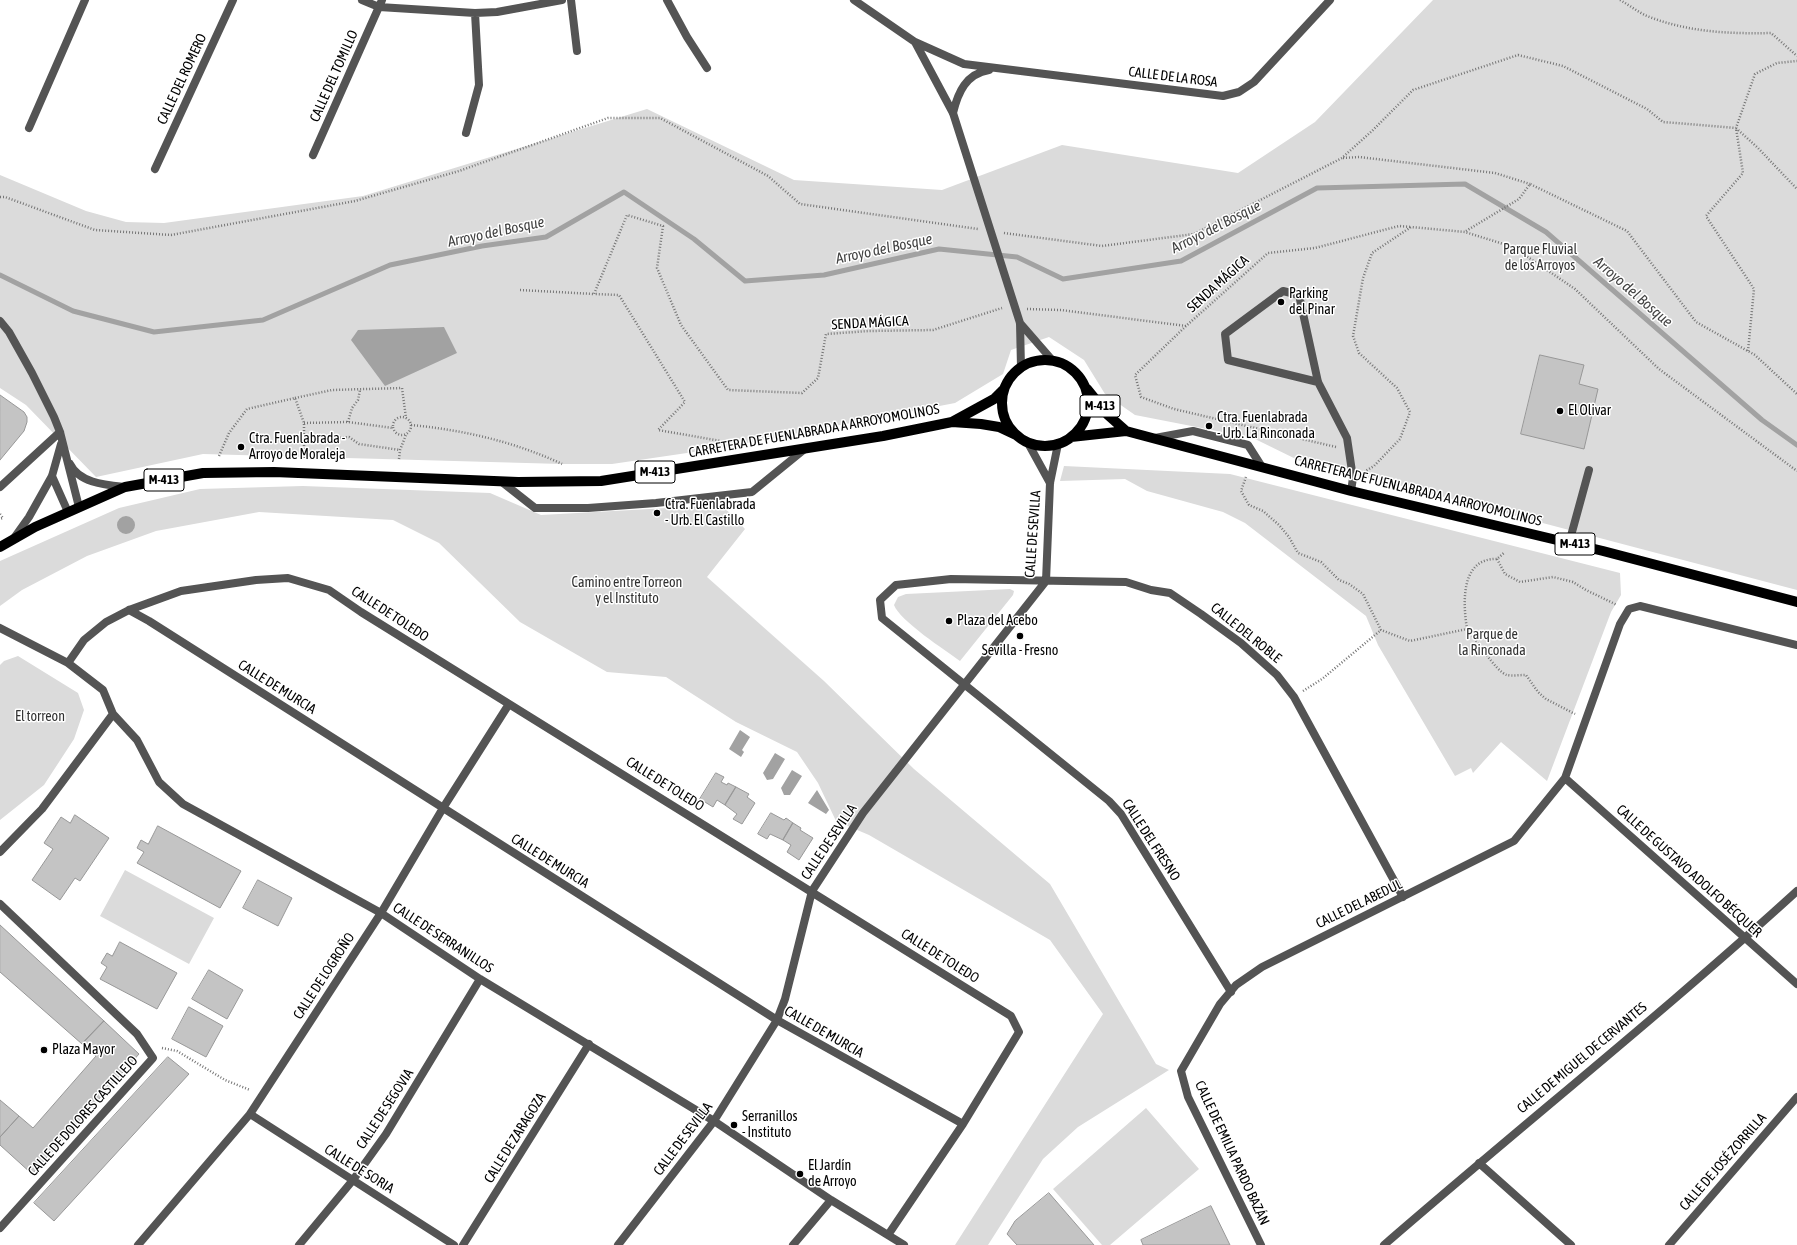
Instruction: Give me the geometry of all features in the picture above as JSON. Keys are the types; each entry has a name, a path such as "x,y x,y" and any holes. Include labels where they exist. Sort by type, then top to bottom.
{"main road":[{"name":"M-413","path":"1053,361 1063,364 1078,377 1085,388 1087,408 1080,427 1071,437 1058,444 1048,446 1028,443 1016,435 1008,425 1003,414 1002,402 1004,389 1008,381 1021,368 1031,363 1053,361"},
{"name":"CARRETERA DE FUENLABRADA A ARROYOMOLINOS","path":"1078,377 1108,415 1126,431"},
{"name":"CARRETERA DE FUENLABRADA A ARROYOMOLINOS","path":"952,422 994,399 1004,389"},
{"name":"CARRETERA DE FUENLABRADA A ARROYOMOLINOS","path":"0,547 14,538 68,512 125,487 203,473 274,472 502,482 601,481 806,448 952,422 999,427 1016,435"},
{"name":"CARRETERA DE FUENLABRADA A ARROYOMOLINOS","path":"1071,437 1126,431 1351,491 1569,543 1797,602"}],"street":[{"path":"29,128 85,0"},
{"name":"CALLE DEL ROMERO","path":"155,169 232,0"},
{"path":"362,0 381,4 475,13 497,12 528,3 562,0"},
{"path":"571,0 577,51"},
{"path":"667,0 687,37 707,68"},
{"name":"CALLE DE LA ROSA","path":"854,0 915,42 964,64 1223,96 1239,92 1254,82 1330,0"},
{"name":"CALLE DEL TOMILLO","path":"313,155 381,4"},
{"path":"466,133 479,85 475,13"},
{"path":"915,42 953,113 1020,323 1021,368"},
{"name":"CALLE DE LA ROSA","path":"953,113 957,95 970,78 979,72 998,68"},
{"path":"1318,382 1228,360 1225,334 1283,291 1299,295 1318,382 1347,438 1353,478 1351,491"},
{"path":"0,321 9,332 32,373 60,432 79,507"},
{"path":"1020,323 1053,361"},
{"path":"1152,438 1193,431 1248,445 1262,467"},
{"path":"0,487 60,432"},
{"path":"14,538 29,517 52,476 62,443"},
{"path":"62,443 73,471 86,479 103,485 125,487"},
{"path":"1028,443 1050,483"},
{"name":"CALLE DE SEVILLA","path":"618,1245 714,1122 777,1020 785,999 812,891 863,813 964,683 1046,581 1050,483 1058,444"},
{"path":"502,482 535,508 588,508 752,492 806,448"},
{"path":"1569,543 1589,470"},
{"path":"52,476 68,512"},
{"name":"CALLE DE TOLEDO","path":"68,663 84,640 106,622 129,610 181,591 256,580 288,578 329,590 361,612 1011,1016 1019,1032 962,1124 888,1235"},
{"path":"964,683 882,618 880,600 896,585 951,579 1046,581"},
{"name":"CALLE DEL ROBLE","path":"1046,581 1126,582 1151,590 1170,593 1241,643 1277,675 1294,697 1403,897"},
{"path":"1565,778 1620,624 1629,609 1640,606 1797,645"},
{"name":"CALLE DE MURCIA","path":"129,610 149,621 777,1020 962,1124"},
{"name":"CALLE DE SERRANILLOS","path":"2,633 68,663 103,690 113,714 137,740 159,782 183,804 381,913 480,979 589,1044 714,1122 831,1200 904,1245"},
{"name":"CALLE DEL FRESNO","path":"964,683 1109,801 1121,814 1231,992"},
{"name":"CALLE DE LOGROÑO","path":"138,1245 250,1114 381,913 443,808 509,704"},
{"path":"0,852 42,809 113,714"},
{"name":"CALLE DEL ABEDUL","path":"1180,1071 1220,1004 1236,986 1262,967 1300,947 1514,841 1565,778"},
{"name":"CALLE DE GUSTAVO ADOLFO BÉCQUER","path":"1565,778 1797,984"},
{"name":"CALLE DE MIGUEL DE CERVANTES","path":"1384,1245 1745,939 1797,891"},
{"name":"CALLE DE DOLORES CASTILLEJO","path":"0,904 137,1034 153,1058 0,1228"},
{"name":"CALLE DE SEGOVIA","path":"299,1245 353,1180 386,1134 480,979"},
{"name":"CALLE DE ZARAGOZA","path":"463,1245 589,1044"},
{"name":"CALLE DE EMILIA PARDO BAZÁN","path":"1180,1071 1188,1097 1261,1245"},
{"name":"CALLE DE JOSÉ ZORRILLA","path":"1669,1245 1797,1097"},
{"name":"CALLE DE SORIA","path":"250,1114 454,1245"},
{"path":"1479,1163 1571,1245"},
{"path":"793,1245 831,1200"}],"path":[{"path":"1620,0 1646,16 1700,31 1733,34 1771,33 1797,56"},
{"path":"1001,232 1102,246 1194,234 1342,158 1373,130 1412,90 1518,55 1563,66 1648,109 1663,122 1736,128 1758,148 1797,189"},
{"path":"1748,351 1754,288 1706,216 1743,173 1736,128 1755,74 1777,63 1797,61"},
{"path":"0,197 5,197 95,230 171,236 355,200 459,171 608,118 660,118 768,176 800,204 986,230"},
{"path":"1342,158 1359,157 1495,173 1530,184 1627,231 1696,322 1755,355 1797,394"},
{"path":"1465,232 1519,200 1530,184"},
{"name":"SENDA MÁGICA","path":"594,294 627,215 663,226 657,268 681,325 728,390 802,392 818,378 826,334 869,331 933,330 1000,308 1008,308"},
{"name":"SENDA MÁGICA","path":"1023,309 1061,310 1186,326 1268,253 1315,248 1399,226 1465,232 1513,247 1575,289 1659,370 1797,471"},
{"path":"1353,478 1374,466 1400,439 1410,412 1397,388 1359,353 1353,336 1363,278 1372,253 1411,227"},
{"path":"520,290 619,295 685,402 658,430 721,441 733,459"},
{"path":"1186,326 1135,375 1141,397 1174,408 1268,429 1350,450"},
{"path":"219,456 229,432 247,409 332,390 402,388 406,418 412,425 485,436 534,451 562,464"},
{"path":"348,422 352,408 358,400 360,390"},
{"path":"294,398 304,423 305,474"},
{"path":"393,428 397,419 406,418"},
{"path":"304,423 348,422 393,428 397,433 406,435"},
{"path":"399,459 400,450 412,425"},
{"path":"304,441 349,437 359,444 400,450"},
{"path":"1251,464 1241,491 1249,505 1263,511 1279,525 1289,537 1298,553 1321,562 1339,580 1350,584 1363,594 1381,630 1410,641 1466,630"},
{"path":"0,514 1,518"},
{"path":"1505,552 1497,559 1488,559 1476,566 1468,578 1464,597 1466,630 1478,642 1495,667 1506,675 1526,675 1538,692 1546,699 1575,712 1573,719"},
{"path":"1497,559 1505,574 1520,582 1553,577 1573,582 1610,602 1629,609"},
{"path":"1294,697 1322,679 1381,630"},
{"path":"144,1044 177,1051 225,1080 262,1095"}],"green space":[{"name":"Parque Fluvial de los Arroyos","path":"1433,0 1797,0 1797,590 1387,482 1306,464 1253,438 1135,415 1105,394 1084,360 1049,337 1011,350 1003,374 955,403 721,448 612,464 562,464 203,454 96,477 26,405 0,388 0,175 86,211 126,222 164,223 363,196 647,109 794,180 942,190 1062,145 1238,173 1315,122"},
{"name":"Parque de la Rinconada","path":"1064,466 1230,474 1620,573 1621,595 1611,612 1547,781 1501,742 1473,773 1471,768 1455,776 1378,645 1366,616 1245,523 1223,512 1147,491 1125,479 1060,481"},
{"name":"Camino entre Torreon y el Instituto","path":"303,486 490,493 541,515 722,505 745,529 707,577 824,681 914,769 1050,884 1156,1064 1169,1070 1078,1127 1043,1159 988,1245 955,1245 1103,1014 1050,940 869,835 836,821 818,783 797,752 736,722 666,677 607,672 520,622 439,543 393,520 259,512 156,531 87,556 22,590 0,606 0,561 119,508 200,489"},
{"name":"Plaza del Acebo","path":"1010,589 1014,591 1013,595 960,661 914,627 898,612 894,605 898,597 906,594"},
{"name":"El torreon","path":"18,656 78,693 84,710 74,739 44,785 0,820 0,665 4,661"},
{"path":"125,870 214,918 189,964 100,916"},
{"path":"1146,1108 1199,1169 1110,1245 1102,1245 1053,1189"}],"shaded area":[{"path":"444,327 457,353 385,386 351,340 358,330"},
{"path":"126,516 132,519 135,525 132,531 126,534 120,531 117,525 120,519"},
{"path":"740,730 750,737 742,750 744,752 741,757 729,749"},
{"path":"775,753 785,759 773,779 767,780 763,773"},
{"path":"792,770 802,776 790,795 784,795 781,788"},
{"path":"817,790 829,810 826,814 808,803"}],"building":[{"name":"El Olivar","path":"1540,355 1584,365 1579,384 1598,389 1584,449 1521,434"},
{"path":"0,395 24,412 27,417 27,422 24,431 0,460"},
{"path":"716,773 724,777 721,782 727,785 728,783 736,787 725,805 717,800 713,807 700,799"},
{"path":"736,787 749,794 747,797 755,803 742,824 733,819 737,814 725,805"},
{"path":"771,813 784,820 786,818 793,823 783,840 770,834 767,839 758,834"},
{"path":"75,815 109,838 80,881 75,878 60,900 32,880 53,849 44,843 61,817 70,823"},
{"path":"793,823 801,828 800,830 813,838 799,860 787,852 791,845 783,840"},
{"path":"158,826 241,871 220,908 137,863 144,852 137,848 141,840 148,844"},
{"path":"258,880 292,898 278,926 243,908"},
{"path":"0,925 104,1021 82,1044 0,972"},
{"path":"120,942 177,973 157,1009 100,979 107,967 101,963 107,953 112,956"},
{"path":"209,970 243,990 227,1019 192,999"},
{"path":"189,1007 223,1026 206,1057 172,1039"},
{"path":"104,1021 139,1054 32,1174 0,1145 0,1137 19,1116 33,1128 96,1056 82,1044"},
{"path":"168,1057 189,1074 54,1221 34,1203"},
{"path":"0,1100 19,1116 0,1137"},
{"path":"1049,1193 1094,1245 1017,1245 1007,1234 1015,1221"},
{"path":"1211,1206 1230,1245 1143,1245 1141,1240"}],"waterway":[{"name":"Arroyo del Bosque","path":"0,275 73,311 154,332 263,320 390,265 482,246 546,237 624,192 694,239 745,281 824,275 939,249 1017,257 1063,279 1181,261 1317,188 1465,184 1546,232 1762,420 1797,445"}],"place":[{"name":"Parking del Pinar","path":"1281,302"},
{"name":"El Olivar","path":"1560,411"},
{"name":"Ctra. Fuenlabrada - Urb. La Rinconada","path":"1209,426"},
{"name":"Ctra. Fuenlabrada - Arroyo de Moraleja","path":"241,447"},
{"name":"Ctra. Fuenlabrada - Urb. El Castillo","path":"657,513"},
{"name":"Plaza del Acebo","path":"949,621"},
{"name":"Sevilla - Fresno","path":"1020,636"},
{"name":"Plaza Mayor","path":"44,1050"},
{"name":"Serranillos - Instituto","path":"734,1125"},
{"name":"El Jardín de Arroyo","path":"800,1174"}]}
